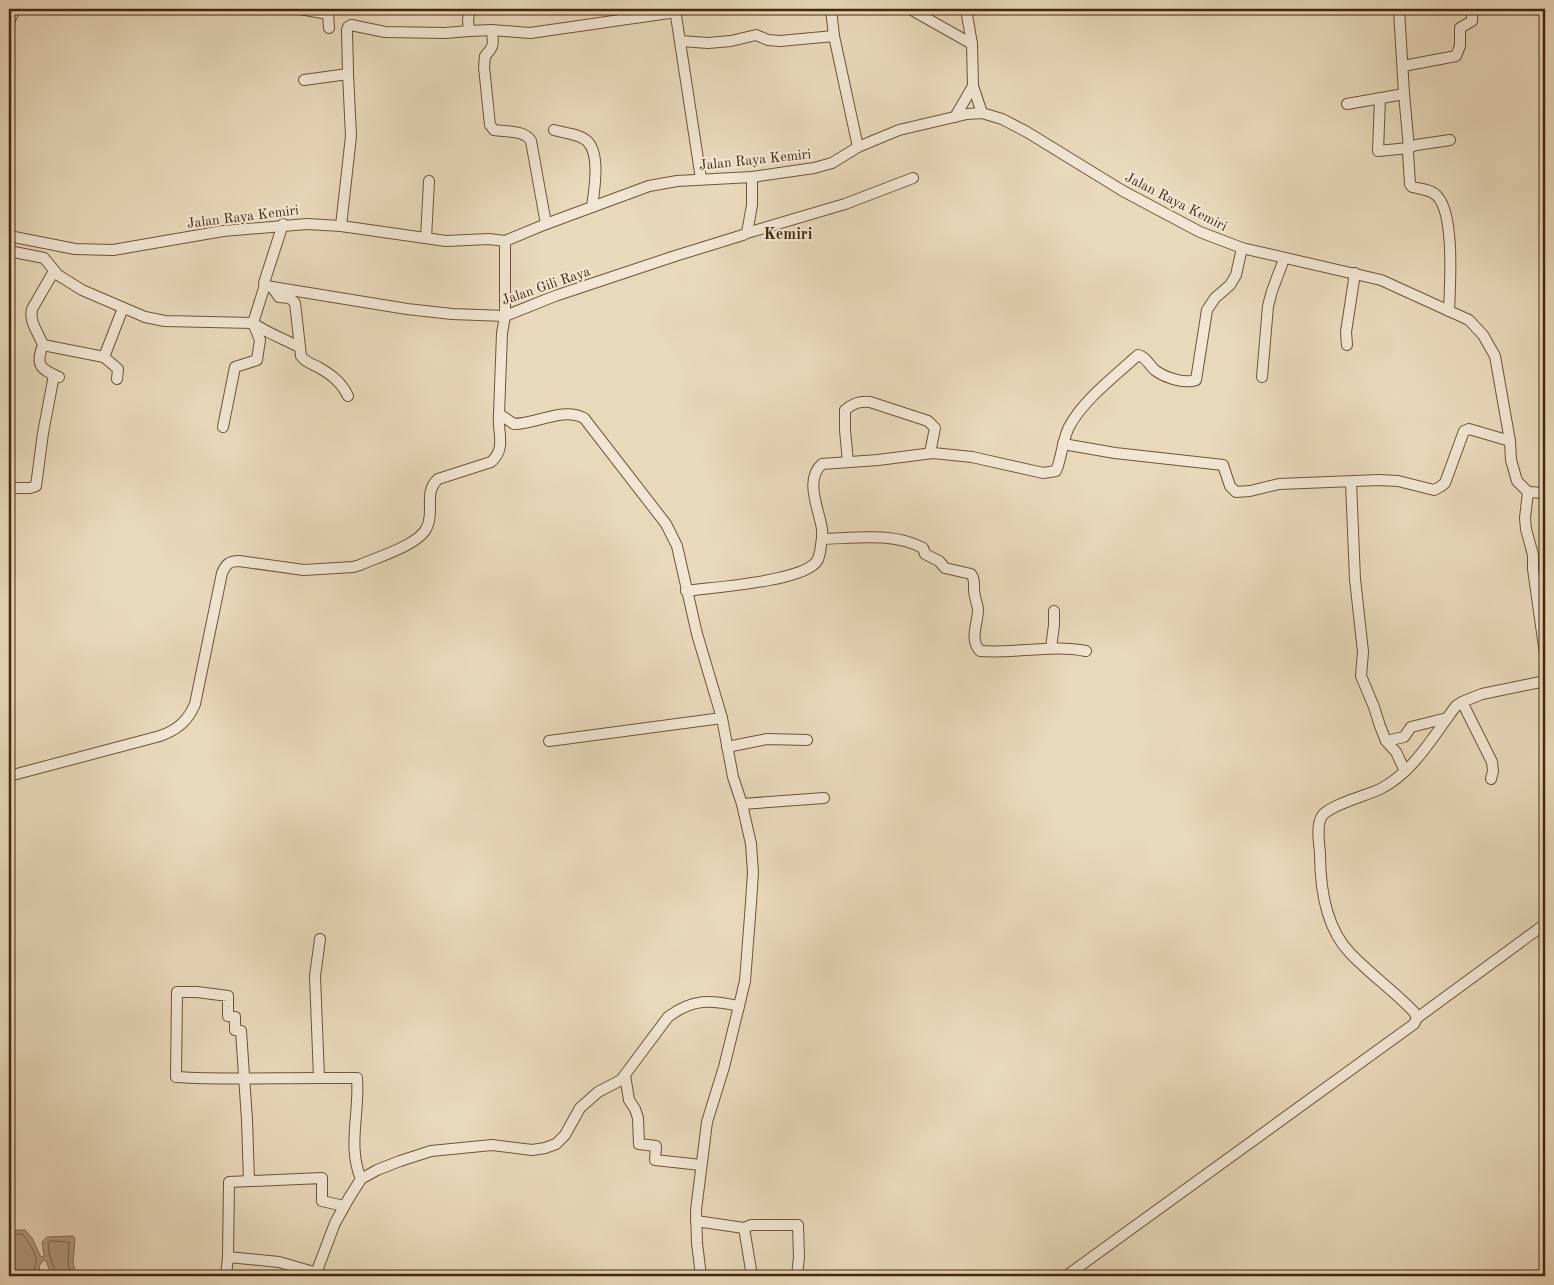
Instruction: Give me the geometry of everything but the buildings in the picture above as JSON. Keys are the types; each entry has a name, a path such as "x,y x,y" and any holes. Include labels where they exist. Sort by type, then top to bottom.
{"street":[{"path":"9,22 15,9"},
{"path":"300,9 327,13 329,28"},
{"path":"469,31 470,9"},
{"path":"830,9 858,147"},
{"path":"910,9 972,44"},
{"path":"966,9 972,44 974,86 982,113"},
{"path":"1399,9 1410,184 1412,187 1436,194 1440,200 1448,227 1451,250 1449,311"},
{"path":"1403,66 1456,56 1460,46 1460,28 1472,21 1472,9"},
{"path":"341,226 351,136 347,30 352,25 384,32 445,33 492,30 530,34 676,10 701,179"},
{"path":"492,30 493,46 492,50 485,56 484,67 490,125 494,130 522,134 529,137 546,224"},
{"path":"681,41 708,43 731,41 756,35 768,40 780,41 834,36"},
{"path":"304,80 348,73"},
{"path":"955,117 974,86"},
{"path":"1346,104 1404,94"},
{"path":"1380,98 1378,150 1409,148 1416,144 1450,140"},
{"name":"Jalan Raya Kemiri","path":"9,236 75,249 113,250 223,231 283,224 307,224 341,226 446,241 489,239 505,241 650,186 677,181 752,177 823,166 840,159 858,147 899,130 982,113 1002,119 1027,132 1123,191 1200,232 1242,248 1381,280 1469,320 1484,335 1495,356 1510,441 1511,460 1517,481 1528,492"},
{"path":"554,130 582,138 590,146 596,170 592,207"},
{"path":"747,232 752,204 752,177"},
{"name":"Jalan Gili Raya","path":"268,286 407,309 452,314 505,316 555,296 747,232 845,204 913,178"},
{"path":"426,238 429,181"},
{"path":"223,426 235,367 257,360 260,340 253,323 268,286 283,224"},
{"path":"9,776 160,736 180,726 191,713 195,704 222,573 226,565 232,561 304,570 353,567 414,541 427,528 430,520 430,489 438,480 491,462 498,456 500,450 499,414 502,333 505,316 505,241"},
{"path":"686,591 784,577 801,572 814,565 818,559 822,531 813,484 816,470 822,464 878,460 930,453 972,457 1042,473 1056,471 1068,428 1075,417 1101,388 1138,355 1146,359 1156,371 1169,378 1187,382 1196,380 1207,310 1210,303 1230,285 1236,275 1242,248"},
{"path":"9,251 44,258 58,275 91,295 145,317 165,322 253,323 263,330 299,347"},
{"path":"1262,377 1268,306 1284,259"},
{"path":"9,488 30,488 36,486 43,433 57,376 45,371 40,364 38,356 43,344 33,324 31,314 54,271"},
{"path":"1347,345 1348,312 1355,273"},
{"path":"268,286 279,297 293,300 299,347 304,361 333,376 343,385 348,396"},
{"path":"104,357 123,308"},
{"path":"43,344 104,357 118,369 117,378"},
{"path":"848,462 845,430 846,410 860,401 870,402 928,420 935,428 930,453"},
{"path":"499,414 514,424 568,413 584,418 666,524 677,546 696,634 722,718 726,747 751,844 753,872 745,981 740,1006 707,1122 701,1166 696,1221 701,1276"},
{"path":"1063,444 1115,453 1223,465 1230,486 1236,492 1250,491 1278,484 1398,480 1434,490 1443,484 1464,431 1469,429 1510,441"},
{"path":"1351,482 1355,579 1363,652 1361,676 1386,741 1396,752 1404,771"},
{"path":"1545,493 1528,492 1525,518 1533,560 1545,654"},
{"path":"822,539 867,538 902,540 923,548 925,554 939,561 945,568 971,574 974,578 974,592 978,609 974,638 976,646 980,651 1017,652 1051,648 1086,651"},
{"path":"1051,648 1054,612"},
{"path":"1417,1018 1408,1006 1349,952 1337,934 1326,906 1320,878 1319,828 1321,817 1328,810 1394,782 1426,748 1456,706 1462,702 1482,694 1545,680"},
{"path":"1462,702 1492,762 1493,771 1491,779"},
{"path":"549,741 722,718"},
{"path":"1386,741 1404,737 1411,727 1447,718"},
{"path":"726,747 767,739 807,740"},
{"path":"742,804 824,798"},
{"path":"1066,1276 1414,1024 1417,1018 1545,924"},
{"path":"318,1078 315,976 320,939"},
{"path":"249,1181 247,1120 244,1078 241,1031 235,1030 235,1017 228,1017 228,996 197,992 177,992 176,1078 244,1078 318,1078 357,1078 358,1092 354,1134 356,1165 361,1180"},
{"path":"228,1257 279,1262 316,1274 330,1235 344,1206 361,1180 377,1170 431,1151 492,1145 532,1150 556,1144 564,1135 580,1108 598,1092 621,1080 661,1026 677,1011 707,1001 740,1006"},
{"path":"625,1075 629,1100 636,1110 638,1118 639,1144 656,1146 655,1160 701,1166"},
{"path":"226,1276 229,1183 322,1178 322,1201 344,1206"},
{"path":"696,1221 744,1228 751,1225 798,1225 800,1257 798,1276"},
{"path":"744,1228 752,1276"}],"water":[{"path":"9,1198 14,1205 12,1228 15,1230 25,1230 32,1238 41,1257 44,1256 42,1242 47,1237 73,1236 75,1238 73,1264 77,1276 52,1276 44,1260 39,1266 41,1276 9,1276"}],"district":[{"name":"Kemiri","path":"788,235"}]}
